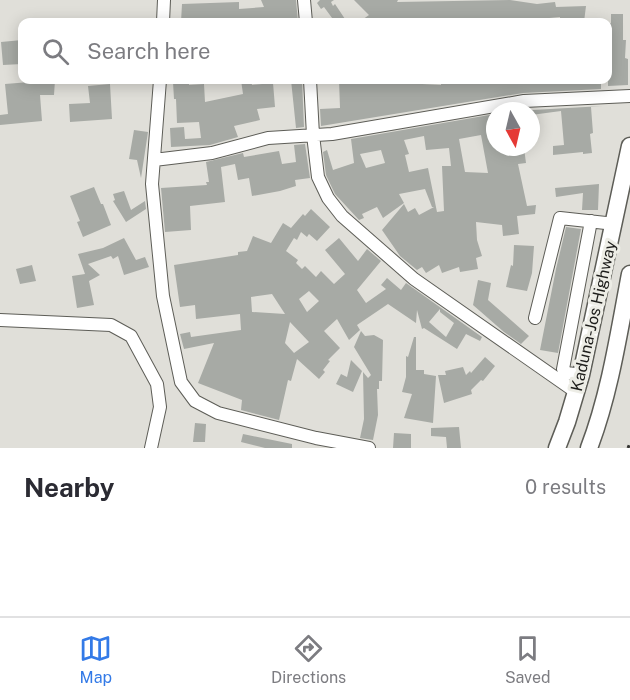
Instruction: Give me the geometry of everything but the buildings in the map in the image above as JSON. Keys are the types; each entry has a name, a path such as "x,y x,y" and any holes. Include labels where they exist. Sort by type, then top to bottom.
{"highway":[{"name":"Kaduna-Jos Highway","path":"557,448 581,375 630,146"},
{"name":"Kaduna-Jos Highway","path":"589,448 608,381 630,274"}],"street":[{"path":"163,18 164,0"},
{"path":"304,0 306,18"},
{"path":"160,84 152,184 164,296 181,382 195,401 218,413 316,438 369,448"},
{"path":"310,84 318,177 328,198 342,216 414,279 576,392"},
{"path":"154,160 212,153 268,138 332,134 524,101 630,96"},
{"path":"535,318 560,218 615,224"},
{"path":"581,375 567,373 563,369 591,222"},
{"path":"0,320 111,325 131,336 157,384 160,407 151,448"}],"railway":[{"path":"628,448 630,443"}]}
